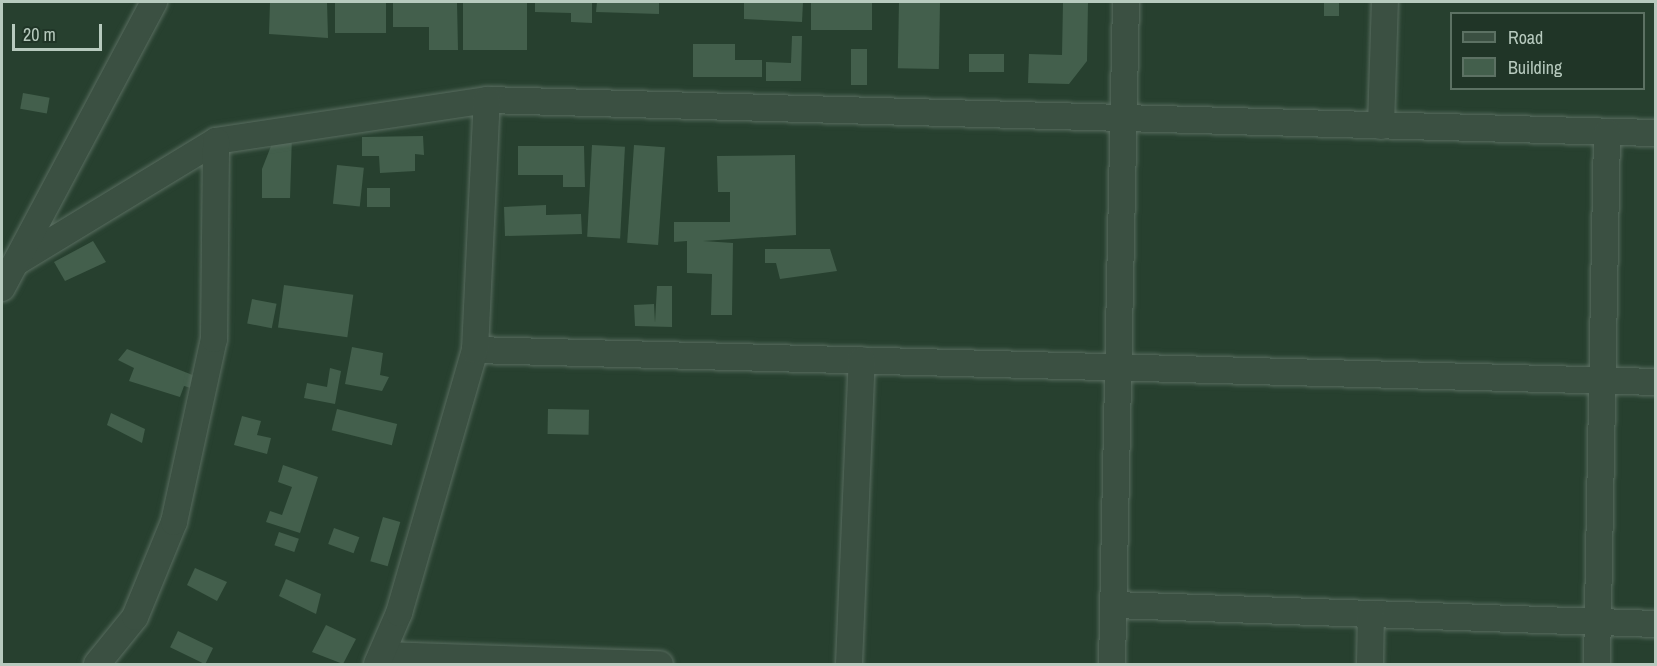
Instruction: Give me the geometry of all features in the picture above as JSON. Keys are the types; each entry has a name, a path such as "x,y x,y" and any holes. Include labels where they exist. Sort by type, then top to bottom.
{"street":[{"path":"2,288 154,2"},
{"path":"1112,664 1122,368 1126,2"},
{"path":"1381,126 1385,2"},
{"path":"17,262 216,141 487,100 1124,120 1656,133"},
{"path":"487,100 475,350 380,660 660,664"},
{"path":"1598,664 1608,132"},
{"path":"97,664 135,617 174,522 214,339 216,141"},
{"path":"475,350 1656,382"},
{"path":"849,664 862,360"},
{"path":"1115,605 1599,620 1656,624"},
{"path":"1370,664 1371,614"}],"building":[{"path":"270,2 327,2 328,38 269,34"},
{"path":"335,2 386,2 386,33 335,33"},
{"path":"393,2 457,2 458,50 429,50 429,27 393,27"},
{"path":"463,2 527,2 527,50 463,50"},
{"path":"535,2 592,2 592,23 571,22 571,13 535,12"},
{"path":"597,2 659,2 659,14 596,12"},
{"path":"744,2 803,2 802,22 744,19"},
{"path":"811,2 872,2 872,30 811,30"},
{"path":"899,2 940,2 939,69 898,68"},
{"path":"1063,2 1088,2 1087,61 1069,84 1028,83 1029,54 1062,55"},
{"path":"1324,2 1339,2 1339,16 1324,16"},
{"path":"792,36 802,36 801,81 766,81 766,62 791,63"},
{"path":"693,44 735,44 735,60 762,60 762,77 693,77"},
{"path":"851,49 867,49 867,85 851,85"},
{"path":"969,54 1004,54 1004,72 969,72"},
{"path":"23,93 50,98 47,113 20,109"},
{"path":"292,135 290,198 262,198 262,169 275,136"},
{"path":"423,136 424,155 415,154 415,171 380,173 379,156 362,156 362,137"},
{"path":"592,145 625,147 620,239 587,237"},
{"path":"634,145 665,147 658,245 627,243"},
{"path":"518,146 584,146 585,187 563,187 563,175 518,175"},
{"path":"795,155 796,235 703,241 733,243 732,315 711,315 712,274 687,273 687,241 674,242 674,222 730,222 730,192 718,192 717,156"},
{"path":"337,165 364,168 360,207 333,204"},
{"path":"367,188 390,188 390,207 367,207"},
{"path":"546,205 546,215 581,214 582,234 505,236 504,207"},
{"path":"93,241 106,262 65,281 54,262"},
{"path":"765,249 830,249 837,271 780,279 776,263 765,263"},
{"path":"284,285 353,295 347,337 278,328"},
{"path":"657,286 672,286 672,327 635,326 634,305 654,304 655,323"},
{"path":"252,299 277,304 272,328 247,324"},
{"path":"352,347 383,353 380,375 389,377 382,391 345,384"},
{"path":"127,349 195,376 191,388 184,386 180,397 129,381 134,368 118,360"},
{"path":"330,368 341,371 335,404 304,398 307,383 327,387"},
{"path":"337,409 397,424 392,445 332,430"},
{"path":"548,409 589,410 589,435 548,434"},
{"path":"111,413 145,429 142,443 107,425"},
{"path":"242,416 261,421 257,435 271,438 267,454 234,445"},
{"path":"283,465 318,477 300,533 266,522 270,511 282,515 292,487 278,482"},
{"path":"383,517 400,522 388,566 370,561"},
{"path":"334,528 359,537 354,553 328,544"},
{"path":"279,532 299,539 294,552 274,545"},
{"path":"195,568 227,582 217,601 187,585"},
{"path":"286,579 321,594 316,614 279,596"},
{"path":"326,625 356,639 343,664 312,652"},
{"path":"178,631 213,648 205,664 170,647"}]}
